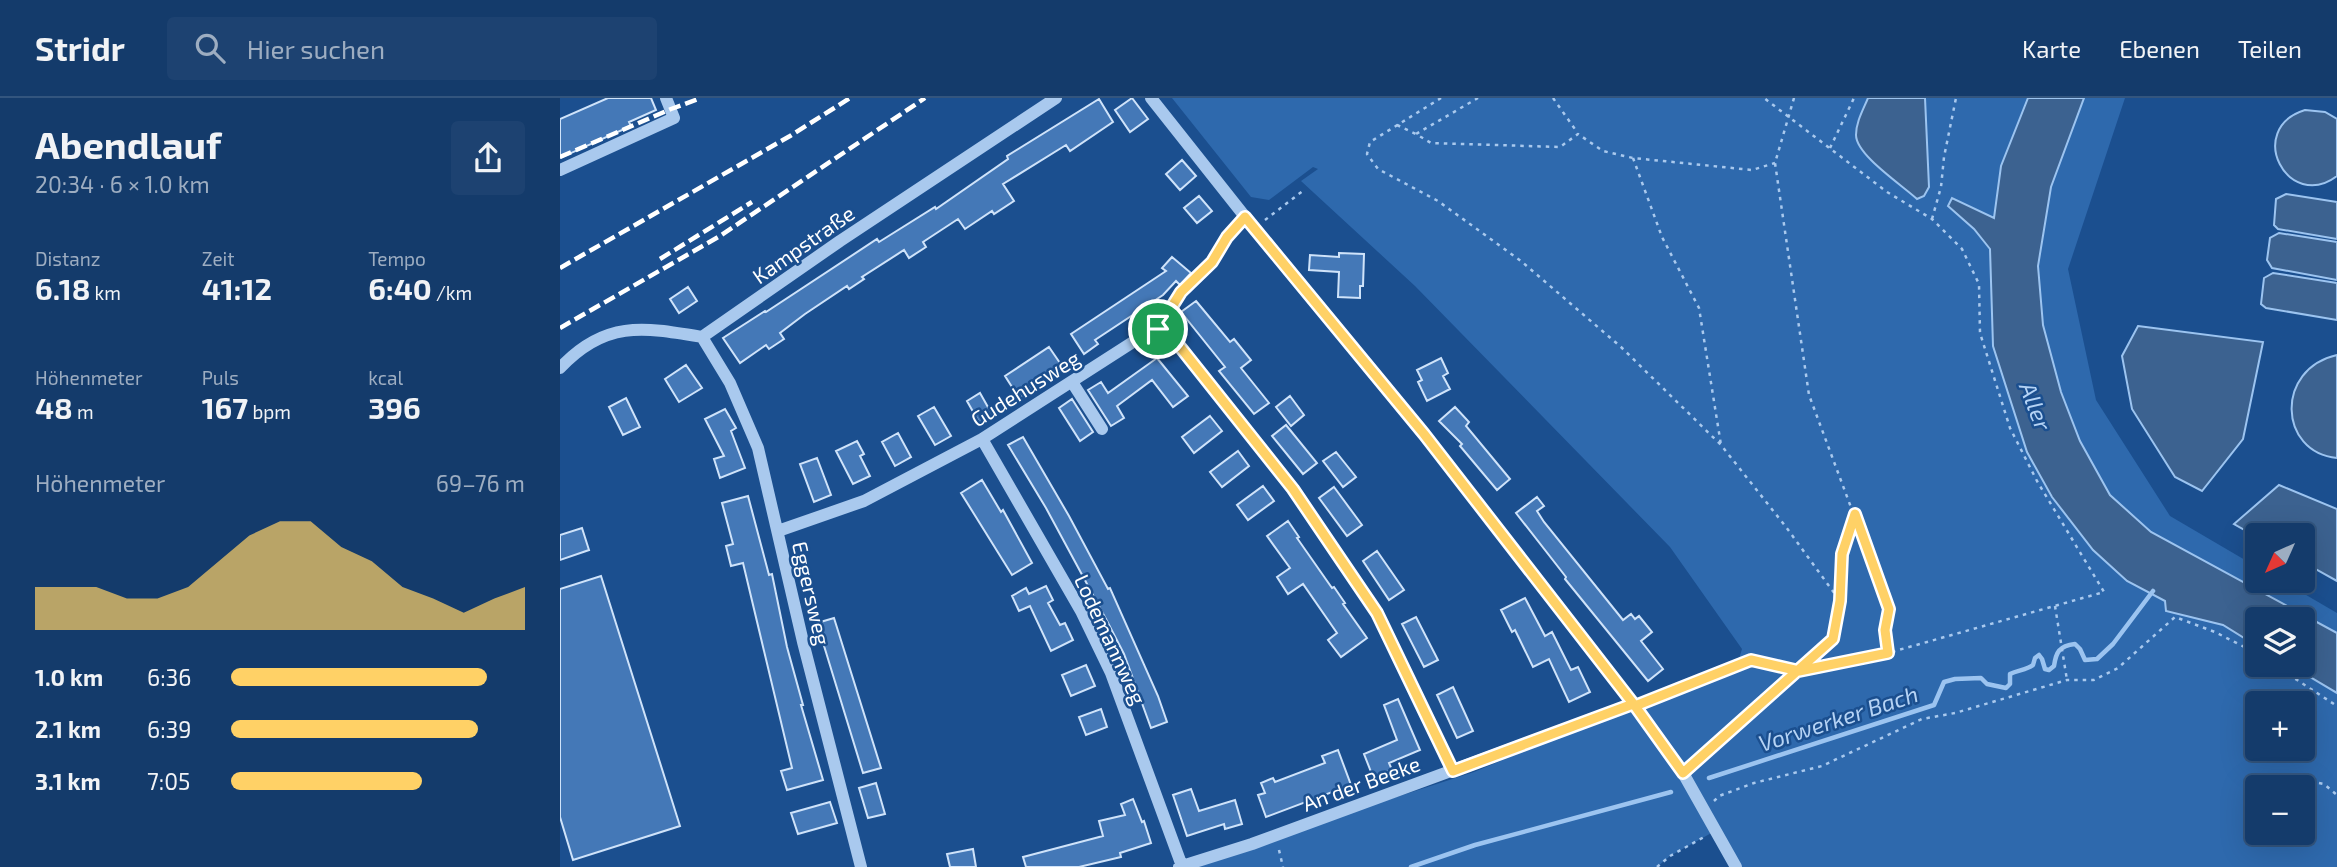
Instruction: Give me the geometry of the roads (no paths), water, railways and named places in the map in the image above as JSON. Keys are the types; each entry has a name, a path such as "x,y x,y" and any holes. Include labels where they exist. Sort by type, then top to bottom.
{"street":[{"path":"560,170 674,118 666,98"},
{"name":"Kampstraße","path":"702,337 840,241 1056,98"},
{"path":"1152,98 1245,217 1424,434 1634,705 1683,773 1736,867"},
{"path":"560,368 577,349 616,331 653,329 702,337"},
{"name":"Gudehusweg","path":"778,531 864,501 982,439 1147,333 1158,329 1169,333 1293,489 1370,601 1453,771"},
{"name":"Eggersweg","path":"702,337 730,383 758,448 803,642 861,867"},
{"path":"1072,382 1102,429"},
{"name":"Lodemannweg","path":"982,439 1082,611 1111,673 1181,867"},
{"name":"An der Beeke","path":"1181,867 1634,705"}],"water":[{"path":"1868,98 1925,98 1929,187 1924,196 1917,199 1871,160 1858,143 1857,125"},
{"name":"Aller","path":"2028,98 2084,98 2051,187 2038,266 2043,325 2061,392 2080,441 2110,495 2151,532 2245,583 2245,593 2263,593 2289,607 2245,607 2245,639 2223,625 2166,611 2165,601 2127,581 2093,550 2052,497 2027,452 1993,346 1990,249 1974,229 1948,206 1952,198 1994,218 2001,166"},
{"path":"2305,110 2325,112 2337,119 2337,176 2319,185 2303,184 2289,176 2280,164 2275,149 2277,134 2287,120"},
{"path":"2286,194 2337,202 2337,239 2278,229 2274,225 2276,199"},
{"path":"2279,233 2337,242 2337,280 2272,268 2267,260 2270,238"},
{"path":"2273,273 2337,283 2337,320 2266,308 2261,304 2264,278"},
{"path":"2138,326 2263,342 2243,439 2202,491 2175,477 2132,409 2122,356"},
{"path":"2337,355 2337,458 2318,452 2303,441 2295,426 2292,410 2294,392 2303,376 2317,363"},
{"path":"2279,485 2337,509 2337,581 2315,569 2315,523 2245,523 2245,530 2234,524"},
{"path":"2315,621 2337,633 2337,693 2310,677 2315,677"}],"waterway":[{"name":"Vorwerker Bach","path":"1709,778 1934,705 1944,682 1981,678 1987,684 2006,688 2010,684 2010,674 2031,667 2039,655 2045,669 2049,670 2054,666 2059,650 2075,644 2085,660 2097,659 2113,644 2153,591"},
{"name":"Vorwerker Bach","path":"1411,867 1475,845 1671,792"}],"railway":[{"path":"560,157 701,98"},
{"path":"560,268 790,136 850,98"},
{"path":"560,328 720,236 925,98"},
{"path":"660,259 752,202"}]}
